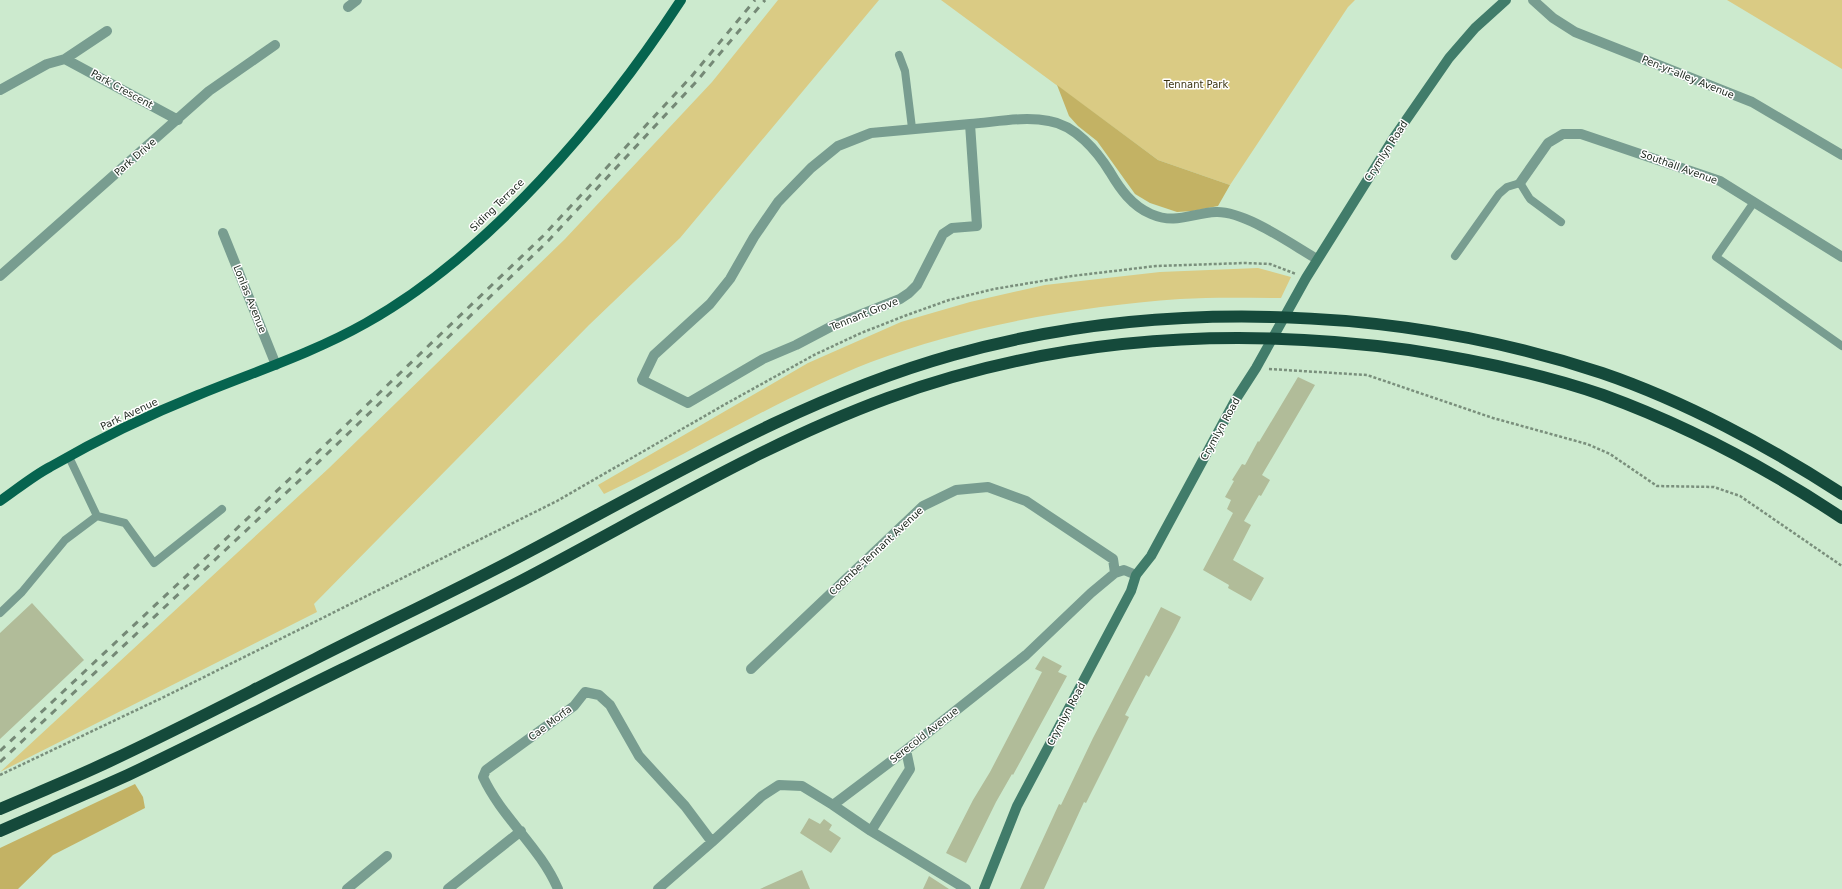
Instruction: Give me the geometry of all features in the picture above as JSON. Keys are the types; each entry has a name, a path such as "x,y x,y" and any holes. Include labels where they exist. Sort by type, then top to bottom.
{"highway":[{"path":"0,809 116,758 508,563 736,442 813,406 881,378 951,355 1043,334 1093,325 1166,318 1239,316 1356,322 1463,338 1537,354 1606,375 1672,402 1791,462 1842,494"},
{"path":"0,831 130,774 477,603 745,461 821,425 887,398 956,375 1034,356 1105,345 1168,339 1241,337 1354,342 1461,358 1540,376 1599,394 1664,419 1736,454 1795,487 1842,518"}],"main road":[{"name":"Siding Terrace","path":"276,365 308,352 364,324 404,301 486,234 533,187 584,130 652,44 681,0"},
{"name":"Park Avenue","path":"0,501 48,468 125,428 197,395 276,365"}],"street":[{"path":"348,6 357,0"},
{"name":"Crymlyn Road","path":"984,889 1017,806 1131,591 1136,575 1151,556 1236,399 1256,368 1317,259 1395,136 1449,58 1475,28 1506,0"},
{"name":"Pen-yr-alley Avenue","path":"1534,0 1553,18 1576,32 1752,102 1842,155"},
{"path":"0,90 46,64 65,59 107,31"},
{"name":"Park Drive","path":"0,276 209,91 275,45"},
{"name":"Park Crescent","path":"65,59 178,120"},
{"path":"970,124 1014,120 1050,121 1070,130 1088,142 1132,203 1151,214 1166,219 1181,219 1217,212 1233,214 1248,219 1317,259"},
{"name":"Tennant Grove","path":"970,124 977,226 952,228 943,234 917,285 909,294 834,325 796,345 762,360 688,404 642,380 654,356 710,304 730,279 754,237 778,202 811,168 838,146 871,133 912,128 970,124"},
{"name":"Southall Avenue","path":"1520,183 1548,143 1563,134 1581,134 1720,181 1842,257"},
{"name":"Lonlas Avenue","path":"223,233 276,365"},
{"name":"Coombe-Tennant Avenue","path":"751,669 923,506 956,490 988,487 1026,501 1113,559 1115,573"},
{"path":"1115,573 1124,570 1136,575"},
{"name":"Serecold Avenue","path":"833,804 906,750 1026,655 1091,593 1115,573"},
{"name":"Cae Morfa","path":"558,889 551,872 490,792 483,777 486,770 574,706 585,692 599,695 610,705 640,756 685,806 712,842"},
{"path":"871,831 910,769 906,750"},
{"path":"658,889 762,796 779,785 802,786 833,804 871,831 966,889"},
{"path":"448,889 521,831"},
{"path":"347,889 387,856"}],"lane":[{"path":"899,55 905,72 912,128"},
{"path":"1455,256 1499,194 1507,187 1520,183 1530,199 1561,222"},
{"path":"1754,202 1716,257 1842,346"},
{"path":"69,457 97,516"},
{"path":"97,516 125,523 154,563 222,509"},
{"path":"0,613 22,592 65,540 97,516"}],"path":[{"path":"0,775 166,696 557,501 814,355 861,333 907,315 949,300 994,289 1072,276 1156,266 1245,263 1270,264 1306,278"},
{"path":"1256,368 1367,374 1493,418 1586,444 1610,454 1656,486 1714,487 1740,496 1842,566"}],"green space":[{"path":"778,0 879,0 680,238 589,325 314,604 317,612 0,772 329,468 565,239 712,82"},
{"name":"Tennant Park","path":"941,0 1355,0 1348,7 1230,185 1158,160"},
{"path":"1727,0 1842,0 1842,69"},
{"path":"1258,268 1291,277 1281,298 1180,299 1142,302 1023,320 945,338 907,349 837,376 604,494 598,485 808,363 901,322 970,302 1045,285 1160,272"}],"shaded area":[{"path":"1057,85 1158,160 1230,185 1218,206 1193,211 1177,212 1150,203 1135,194 1097,141 1078,126 1069,116"},
{"path":"135,784 143,797 145,808 53,855 18,889 0,889 0,848"}],"building":[{"path":"1298,377 1315,385 1262,475 1270,480 1261,496 1259,495 1244,521 1251,525 1233,560 1264,578 1251,601 1228,588 1229,585 1203,570 1233,513 1227,509 1231,500 1225,497 1234,481 1232,480 1242,464 1245,465 1258,441 1259,442"},
{"path":"32,603 84,660 0,739 0,633"},
{"path":"1161,607 1181,617 1175,629 1149,677 1146,675 1125,715 1129,717 1086,803 1084,802 1044,889 1020,889 1059,804 1061,805 1093,738"},
{"path":"1043,656 1062,666 1058,672 1067,676 1013,775 1012,774 996,802 966,863 946,853 1042,672 1035,669"},
{"path":"809,818 820,824 824,819 832,825 829,830 841,838 831,853 800,833"},
{"path":"802,870 810,889 760,889"},
{"path":"929,876 949,889 923,889"}],"railway":[{"path":"0,751 298,471 543,236 691,77 755,0"},
{"path":"0,762 303,477 548,241 696,82 765,0"}]}
